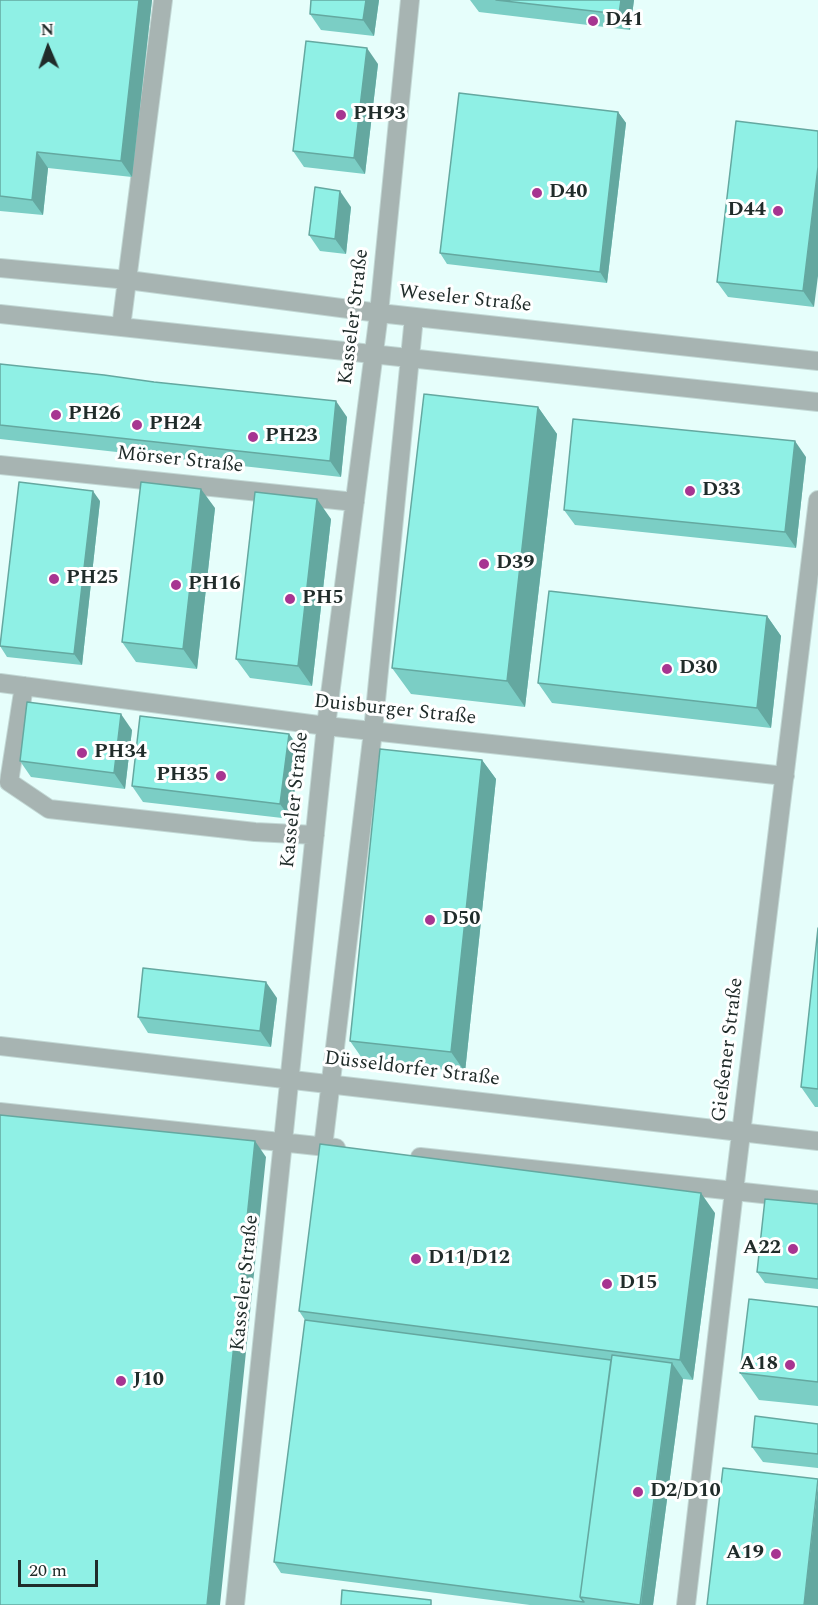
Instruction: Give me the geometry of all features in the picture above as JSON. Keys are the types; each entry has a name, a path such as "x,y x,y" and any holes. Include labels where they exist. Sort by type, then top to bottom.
{"lane":[{"path":"121,327 129,280 163,0"},
{"name":"Kasseler Straße","path":"235,1605 326,726 380,313 410,0"},
{"name":"Weseler Straße","path":"0,268 129,280 414,317 818,361"},
{"path":"0,314 818,402"},
{"path":"324,1147 373,731 414,317"},
{"name":"Mörser Straße","path":"0,465 355,502"},
{"name":"Gießener Straße","path":"686,1605 818,500"},
{"name":"Duisburger Straße","path":"0,683 326,726 785,776"},
{"path":"24,686 9,782 49,809 255,832 315,835"},
{"name":"Düsseldorfer Straße","path":"0,1046 818,1141"},
{"path":"0,1112 359,1151"},
{"path":"406,1156 818,1200"}],"building":[{"path":"0,0 139,0 121,161 37,152 32,200 0,196"},
{"path":"311,0 366,0 363,20 310,14"},
{"path":"496,0 621,0 619,14"},
{"name":"PH93","path":"306,41 367,48 354,158 293,151"},
{"name":"D40","path":"459,93 618,112 600,272 440,253"},
{"name":"D44","path":"736,121 818,131 818,167 803,291 717,282"},
{"path":"315,187 340,191 335,239 309,235"},
{"path":"0,364 336,401 330,461 0,425"},
{"name":"D39","path":"424,394 538,407 507,681 392,668"},
{"name":"D33","path":"573,419 795,441 785,532 564,510"},
{"name":"PH25","path":"19,482 93,491 74,654 0,646"},
{"name":"PH16","path":"141,482 201,489 183,649 122,642"},
{"name":"PH5","path":"255,492 317,499 298,666 236,659"},
{"name":"D30","path":"549,591 767,616 757,708 538,683"},
{"name":"PH34","path":"27,702 121,714 114,773 20,761"},
{"name":"PH35","path":"140,716 289,734 280,804 132,786"},
{"name":"D50","path":"380,749 482,760 451,1052 350,1041"},
{"path":"818,928 818,1089 801,1087"},
{"path":"143,968 266,982 260,1031 138,1017"},
{"name":"J10","path":"0,1115 255,1141 207,1605 0,1605"},
{"path":"320,1144 701,1193 680,1360 299,1311"},
{"name":"A22","path":"765,1199 818,1204 818,1279 757,1272"},
{"path":"749,1299 818,1307 818,1382 740,1373"},
{"path":"305,1320 611,1360 580,1597 584,1602 274,1562"},
{"name":"D2/D10","path":"612,1355 672,1363 640,1605 580,1597"},
{"path":"755,1416 818,1424 818,1454 752,1447"},
{"name":"A19","path":"723,1468 818,1479 804,1605 707,1605"},
{"path":"342,1590 431,1600 431,1605 341,1605"}],"place":[{"name":"D41","path":"593,21"},
{"name":"PH93","path":"341,115"},
{"name":"D40","path":"537,193"},
{"name":"D44","path":"778,211"},
{"name":"PH26","path":"56,415"},
{"name":"PH24","path":"137,425"},
{"name":"PH23","path":"253,437"},
{"name":"D33","path":"690,491"},
{"name":"D39","path":"484,564"},
{"name":"PH25","path":"54,579"},
{"name":"PH16","path":"176,585"},
{"name":"PH5","path":"290,599"},
{"name":"D30","path":"667,669"},
{"name":"PH34","path":"82,753"},
{"name":"PH35","path":"221,776"},
{"name":"D50","path":"430,920"},
{"name":"A22","path":"793,1249"},
{"name":"D11/D12","path":"416,1259"},
{"name":"D15","path":"607,1284"},
{"name":"A18","path":"790,1365"},
{"name":"J10","path":"121,1381"},
{"name":"D2/D10","path":"638,1492"},
{"name":"A19","path":"776,1554"}]}
